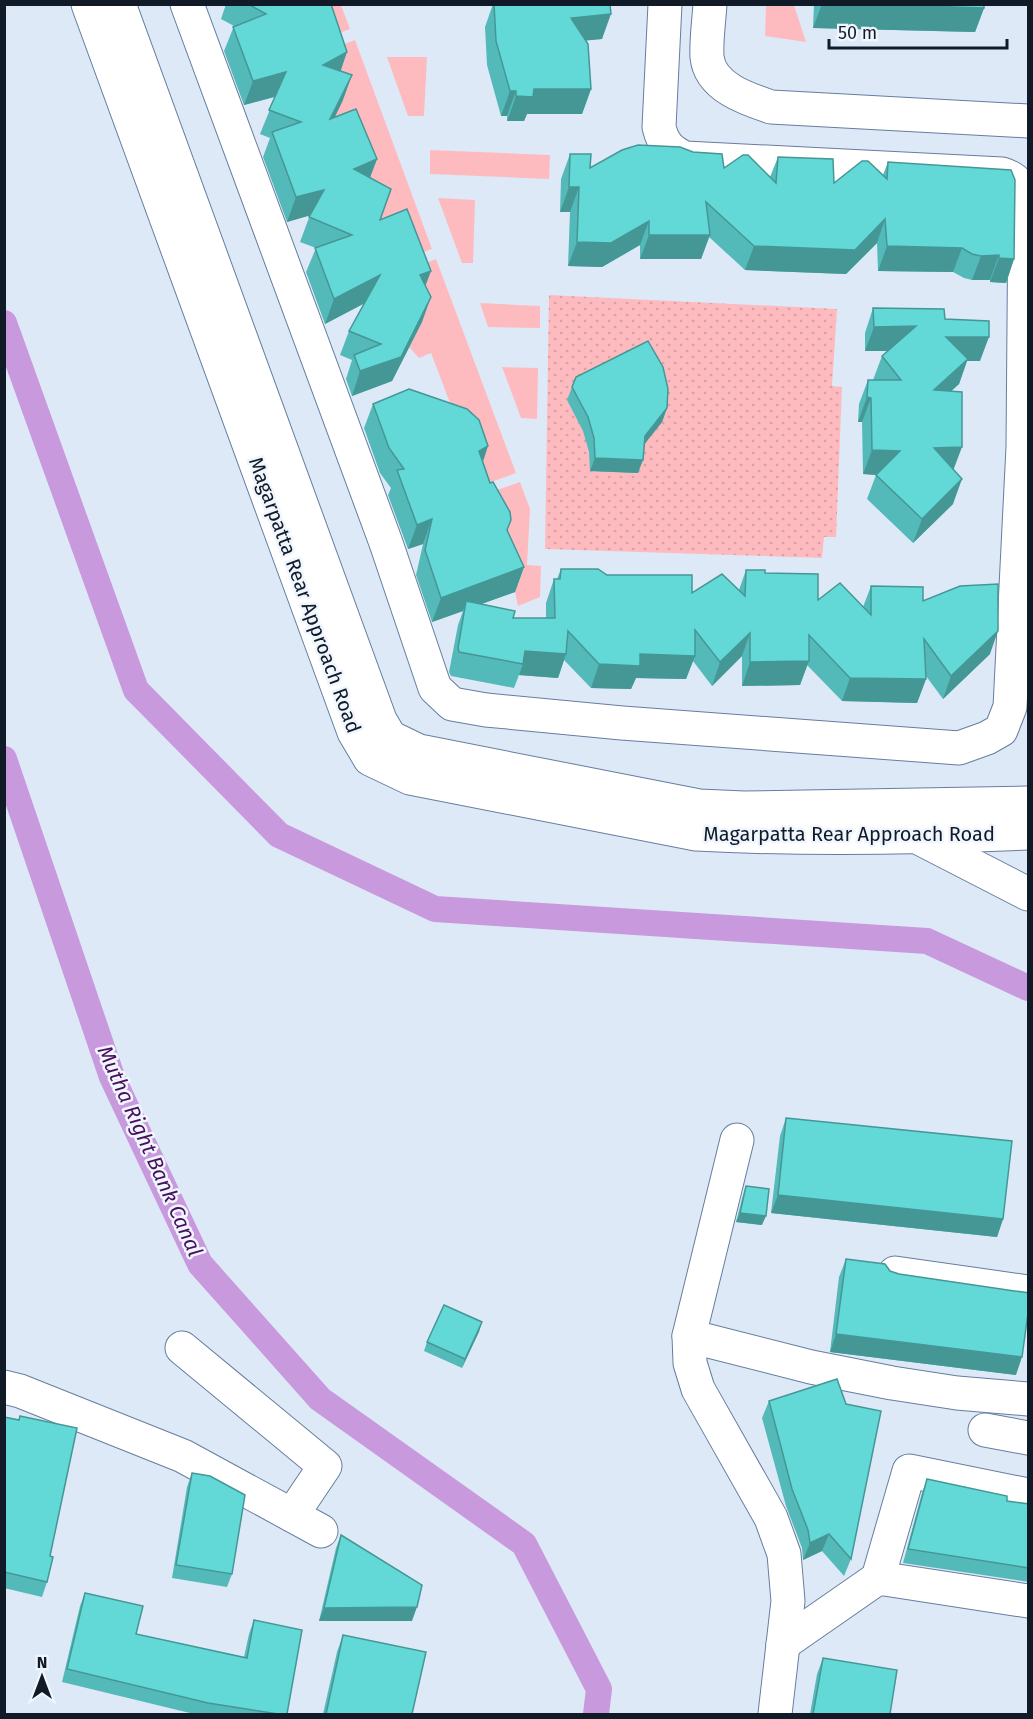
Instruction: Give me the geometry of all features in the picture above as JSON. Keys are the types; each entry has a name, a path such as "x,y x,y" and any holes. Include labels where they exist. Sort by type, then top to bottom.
{"street":[{"name":"Magarpatta Rear Approach Road","path":"88,4 354,732 370,759 410,778 696,834 744,837 919,838 1029,833"},
{"name":"Magarpatta Rear Approach Road","path":"119,4 380,720 390,737 419,751 699,806 744,808 1029,803"},
{"path":"187,4 386,543 435,688 452,704 486,710 622,723 959,748 987,738 1001,730 1010,707 1026,447 1025,202 1021,187 1015,178 1002,174 685,158 673,152 663,141 659,127 665,4"},
{"path":"710,4 707,59 715,77 740,97 771,107 1029,121"},
{"path":"885,806 919,838 1029,894"},
{"path":"737,1140 689,1336 690,1363 698,1389 771,1518 784,1554 788,1601 775,1714"},
{"path":"895,1273 1029,1292"},
{"path":"689,1336 811,1367 892,1383 957,1394 1003,1396 1029,1400"},
{"path":"182,1348 325,1466 292,1515"},
{"path":"4,1387 20,1391 183,1456 321,1531"},
{"path":"985,1430 1029,1438"},
{"path":"783,1644 878,1578 909,1471 1029,1495"},
{"path":"878,1578 1029,1601"}],"shaded area":[{"path":"298,5 341,5 350,29 316,42"},
{"path":"766,5 794,5 806,42 765,36"},
{"path":"355,40 432,249 387,266 386,238 337,137 320,53"},
{"path":"387,57 427,57 424,116 408,116"},
{"path":"430,150 550,155 549,179 430,174"},
{"path":"438,198 475,200 473,263 462,263"},
{"path":"436,259 516,473 474,488 438,410 450,403 431,353 419,358 409,347 422,322 391,277"},
{"path":"549,295 837,309 832,386 842,387 836,537 824,537 822,558 545,549"},
{"path":"480,303 540,306 540,328 488,327"},
{"path":"502,367 538,368 537,419 521,418"},
{"path":"520,482 530,509 527,565 541,566 540,597 518,606 515,592 477,497"}],"building":[{"path":"248,4 331,4 347,52 323,65 352,75 330,119 356,109 377,159 354,169 391,189 380,220 407,209 431,271 420,275 431,297 401,357 360,371 354,355 381,344 349,331 380,275 334,299 315,248 352,235 309,217 324,190 296,197 272,132 301,122 269,110 286,72 253,81 233,27 266,14"},
{"path":"494,4 610,4 611,14 571,18 588,44 591,89 534,89 533,97 516,96 516,91 510,91 496,41"},
{"path":"868,4 984,4 984,8"},
{"path":"638,145 680,147 693,152 722,154 724,168 743,155 748,155 776,183 778,157 833,159 834,183 862,161 868,161 887,179 888,162 1011,170 1015,180 1014,259 999,258 999,255 981,256 962,248 887,246 885,219 855,250 754,246 706,202 710,235 649,235 649,221 611,243 577,242 579,187 569,187 570,154 591,154 590,168 622,150"},
{"path":"873,308 944,309 945,319 989,321 989,337 946,337 968,359 934,390 962,392 962,447 934,448 962,479 922,519 876,475 900,451 872,450 871,398 867,397 868,380 901,380 882,356 916,326 874,327"},
{"path":"648,341 663,367 668,389 667,408 645,436 643,460 595,458 594,438 588,417 572,387 576,377"},
{"path":"409,389 467,409 479,420 488,446 479,451 490,483 493,482 510,512 511,520 507,530 524,567 441,598 425,550 432,519 417,525 397,470 404,469 389,448 373,404"},
{"path":"561,569 598,569 607,575 692,575 692,593 722,574 745,596 746,570 765,570 765,573 818,574 818,600 840,583 871,615 871,586 923,587 923,601 960,586 998,584 998,631 951,676 924,639 926,679 850,678 809,635 809,661 750,662 750,633 720,662 695,630 695,656 640,654 640,666 599,664 568,631 566,654 525,651 523,664 459,652 466,601 515,611 513,618 555,618 554,579 560,579"},
{"path":"786,1118 1012,1141 1003,1219 778,1195"},
{"path":"746,1186 769,1189 766,1216 740,1213"},
{"path":"846,1259 885,1264 890,1271 899,1274 1029,1293 1022,1357 836,1334"},
{"path":"444,1305 482,1322 465,1359 427,1342"},
{"path":"837,1379 846,1404 881,1411 851,1559 829,1534 810,1543 808,1530 792,1489 769,1401"},
{"path":"20,1416 77,1428 50,1556 53,1557 47,1582 4,1572 4,1417 19,1420"},
{"path":"192,1473 210,1476 245,1495 232,1574 176,1565"},
{"path":"927,1479 1007,1496 1007,1501 1029,1504 1029,1568 908,1549"},
{"path":"341,1535 422,1585 417,1607 324,1608"},
{"path":"85,1593 143,1606 136,1634 247,1658 254,1620 302,1630 287,1714 208,1703 67,1669"},
{"path":"343,1635 426,1652 412,1714 326,1714"},
{"path":"823,1658 897,1670 890,1714 813,1714"}],"waterway":[{"path":"4,323 136,690 279,835 435,909 927,941 1028,988"},
{"name":"Mutha Right Bank Canal","path":"4,759 112,1077 200,1264 320,1399 524,1544 599,1689 596,1714"}]}
